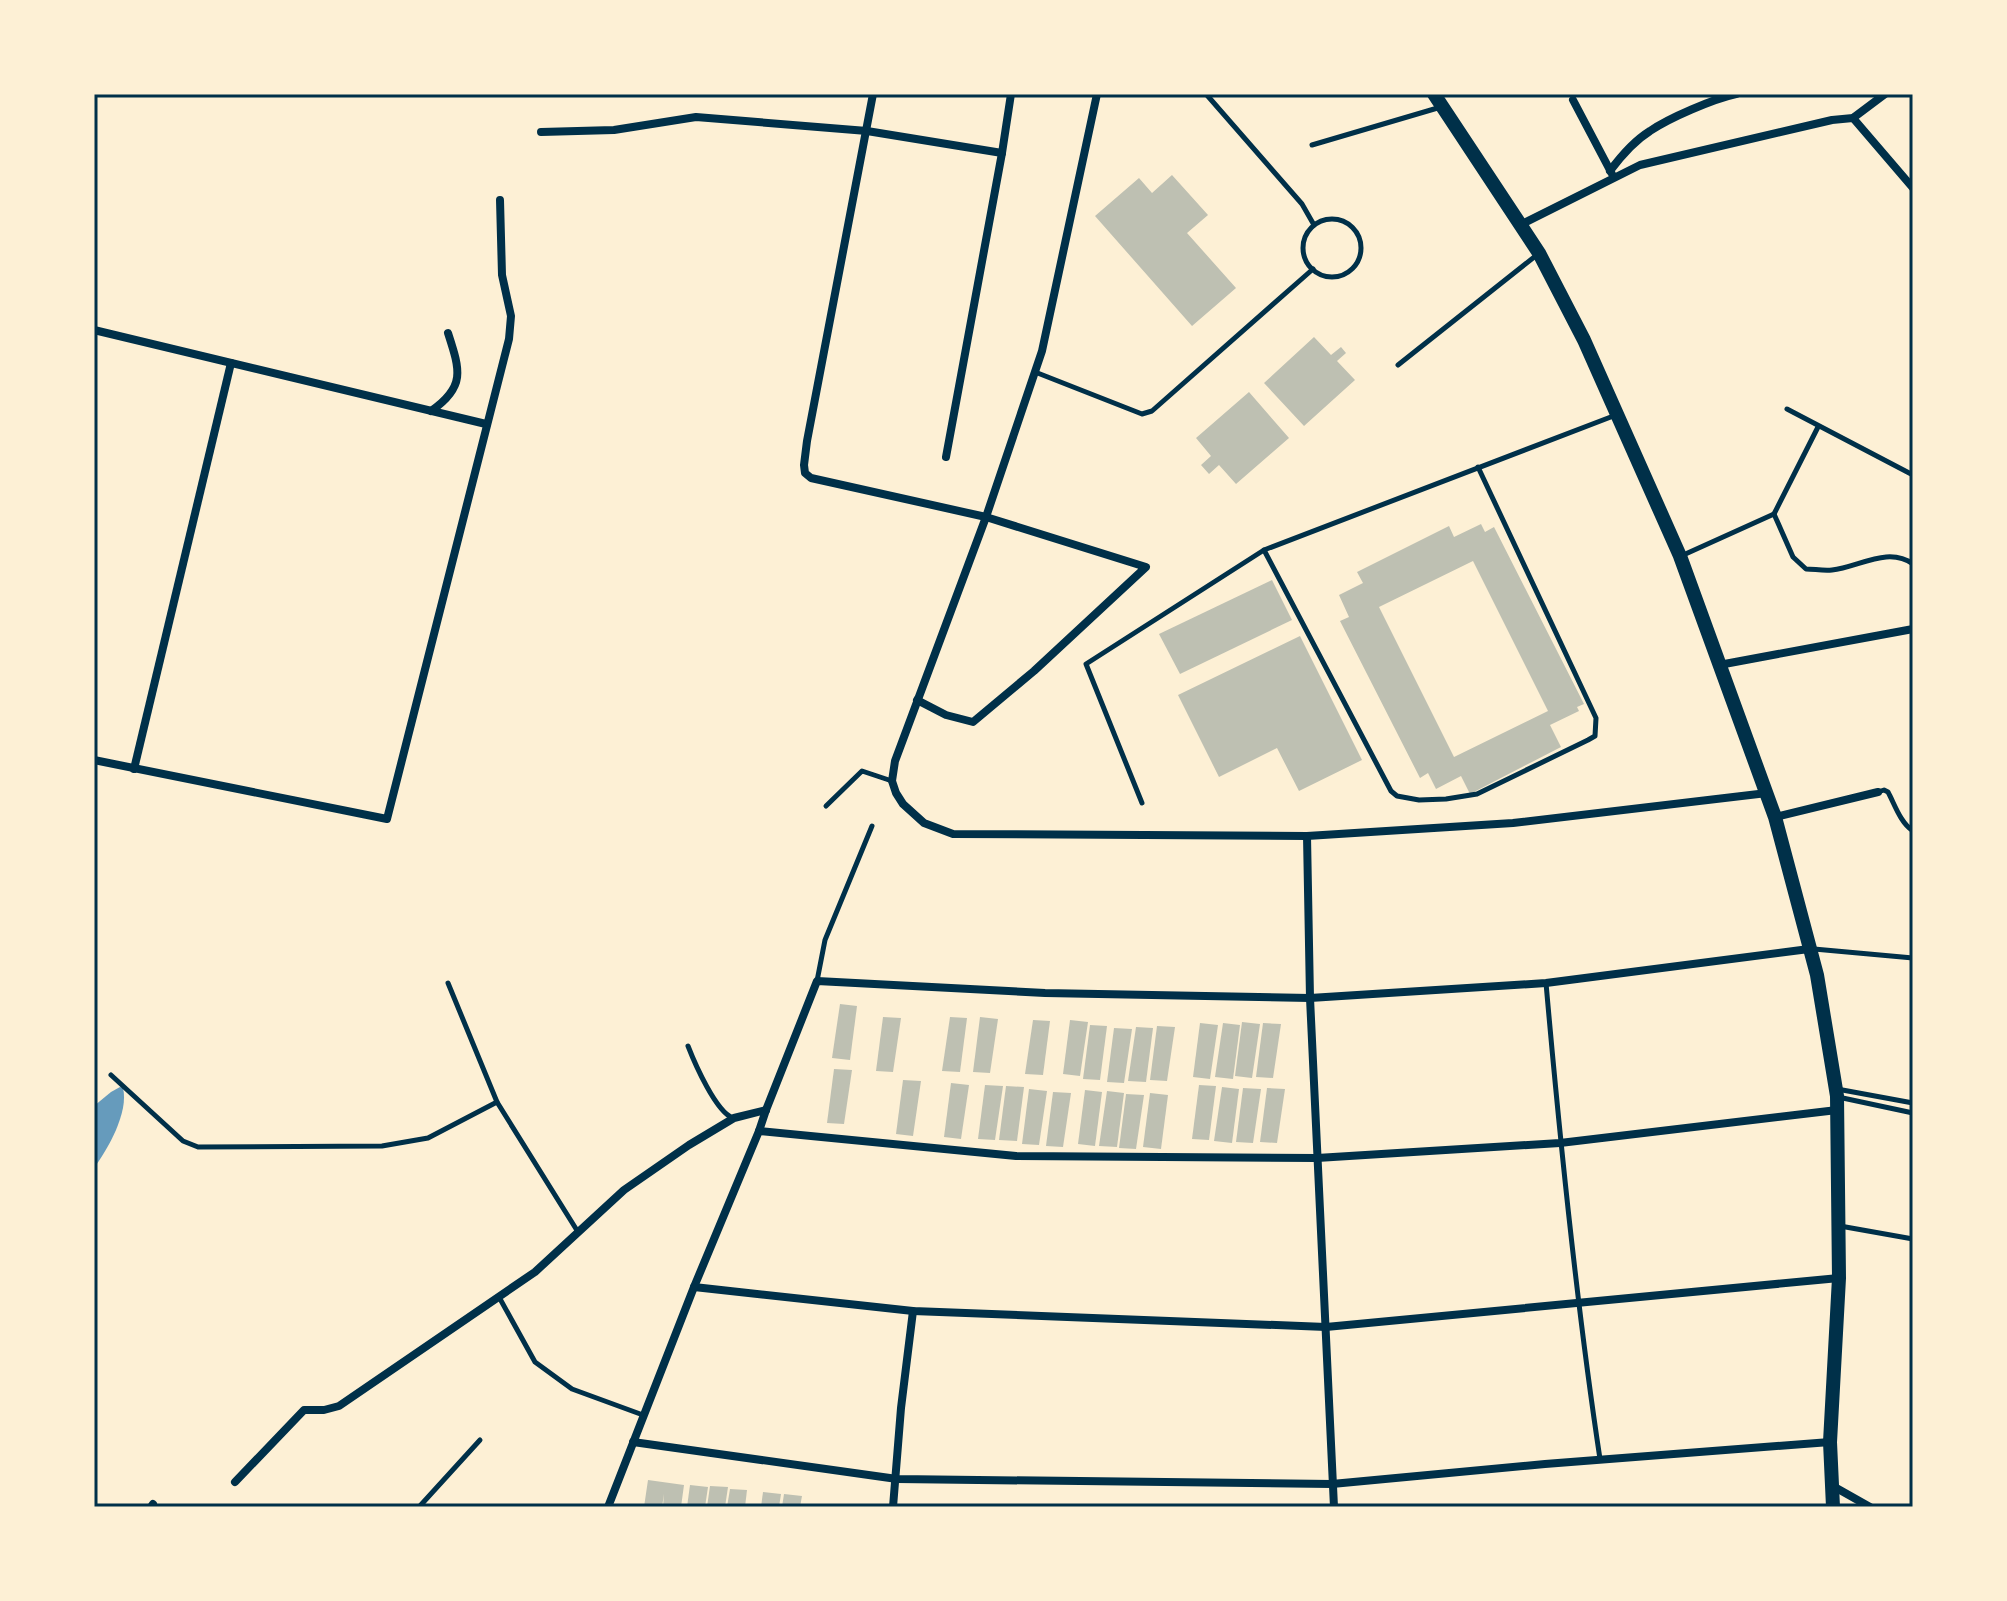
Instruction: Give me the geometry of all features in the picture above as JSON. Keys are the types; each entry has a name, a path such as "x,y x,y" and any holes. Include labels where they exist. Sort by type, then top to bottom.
{"main road":[{"path":"1438,100 1522,224 1578,327 1680,556 1775,817 1817,975 1837,1099 1839,1278 1830,1442 1833,1507"}],"street":[{"path":"873,94 807,441 805,473 811,478 986,517 1146,567 1034,671 973,722 946,715 917,700"},
{"path":"946,457 1011,94"},
{"path":"1097,94 1042,351 986,517 895,761 892,781 903,804 924,823 953,834 1307,836 1513,823 1767,793"},
{"path":"1612,175 1621,156 1650,131 1696,108 1736,94"},
{"path":"1522,224 1612,175 1640,165 1832,120 1853,118 1883,95"},
{"path":"1573,100 1612,175"},
{"path":"541,132 614,130 696,117 867,131 1002,153"},
{"path":"1853,118 1913,188"},
{"path":"94,760 387,819 509,339 511,316 502,275 500,200"},
{"path":"94,330 486,424"},
{"path":"431,411 445,401 457,382 458,368 448,333"},
{"path":"134,769 231,363"},
{"path":"1719,665 1913,629"},
{"path":"1775,817 1878,792"},
{"path":"1307,836 1310,998 1334,1507"},
{"path":"608,1507 817,981 1045,993 1310,998 1546,983 1809,949"},
{"path":"759,1131 1016,1156 1317,1158 1560,1143 1837,1099"},
{"path":"235,1482 304,1410 339,1406 535,1272 624,1190 734,1118 766,1110"},
{"path":"694,1287 913,1311 1326,1327 1839,1278"},
{"path":"893,1507 913,1311"},
{"path":"633,1442 897,1479 1332,1484 1830,1442"},
{"path":"1831,1485 1870,1507"}],"lane":[{"path":"1206,94 1302,204 1314,225"},
{"path":"1312,145 1438,100"},
{"path":"1323,220 1343,221 1351,226 1361,244 1357,263 1350,270 1331,277 1321,275 1307,263 1304,238 1314,225 1323,220"},
{"path":"1398,365 1539,253"},
{"path":"1035,372 1142,414 1152,411 1313,269"},
{"path":"1787,409 1913,475"},
{"path":"1142,803 1086,664 1264,550 1617,415"},
{"path":"1680,556 1774,514 1818,427"},
{"path":"1264,550 1391,791 1397,796 1419,800 1477,794 1595,736 1596,726 1596,718 1478,467"},
{"path":"1774,514 1793,557 1806,569 1832,570 1889,556 1904,558 1913,564"},
{"path":"826,806 862,771 892,781"},
{"path":"1878,792 1888,792 1902,820 1913,831"},
{"path":"817,981 825,940 872,826"},
{"path":"1809,949 1913,958"},
{"path":"448,983 497,1102 578,1232"},
{"path":"1546,983 1578,1303 1600,1460"},
{"path":"688,1046 708,1087 726,1115 734,1118"},
{"path":"111,1075 183,1141 198,1147 382,1146 428,1138 497,1102"},
{"path":"1837,1099 1913,1103"},
{"path":"1837,1099 1913,1113"},
{"path":"1839,1226 1913,1239"},
{"path":"499,1297 535,1362 572,1389 643,1415"},
{"path":"419,1507 480,1440"}],"water":[{"path":"120,1087 123,1088 124,1098 120,1119 94,1168 94,1106"}],"building":[{"path":"1172,175 1208,215 1187,233 1236,288 1192,326 1095,216 1139,178 1152,193"},
{"path":"1314,337 1331,355 1341,347 1346,353 1337,361 1355,380 1304,426 1264,383"},
{"path":"1249,392 1289,438 1236,484 1219,465 1209,474 1201,465 1211,456 1196,438"},
{"path":"1481,524 1485,532 1494,527 1584,704 1577,707 1579,711 1550,725 1561,747 1470,794 1461,776 1436,789 1428,773 1420,778 1340,621 1349,617 1339,595 1363,583 1357,572 1449,526 1454,537","holes":["1473,561 1548,711 1454,757 1379,607"]},
{"path":"1272,580 1292,620 1180,674 1159,634"},
{"path":"1300,636 1362,760 1299,791 1277,748 1219,777 1178,695"},
{"path":"840,1004 857,1006 850,1060 832,1058"},
{"path":"883,1017 901,1018 893,1072 876,1071"},
{"path":"950,1017 967,1018 960,1072 942,1071"},
{"path":"980,1017 998,1019 990,1073 973,1072"},
{"path":"1033,1020 1050,1021 1043,1075 1025,1074"},
{"path":"1070,1020 1088,1022 1080,1076 1063,1074"},
{"path":"1242,1022 1260,1024 1252,1078 1235,1076"},
{"path":"1200,1023 1218,1025 1210,1079 1193,1077"},
{"path":"1223,1023 1240,1025 1233,1079 1215,1077"},
{"path":"1263,1023 1281,1024 1273,1078 1256,1077"},
{"path":"1090,1025 1107,1026 1100,1080 1083,1079"},
{"path":"1157,1026 1175,1027 1167,1081 1150,1080"},
{"path":"1136,1027 1153,1028 1146,1082 1128,1081"},
{"path":"1114,1028 1132,1029 1124,1083 1107,1082"},
{"path":"834,1069 852,1070 844,1124 827,1123"},
{"path":"903,1080 921,1081 913,1136 896,1134"},
{"path":"951,1083 969,1085 961,1139 944,1137"},
{"path":"985,1085 1003,1086 995,1140 978,1139"},
{"path":"1199,1085 1216,1086 1209,1140 1192,1139"},
{"path":"1006,1086 1024,1087 1017,1141 999,1140"},
{"path":"1222,1087 1239,1089 1232,1143 1214,1141"},
{"path":"1243,1088 1261,1089 1253,1143 1236,1142"},
{"path":"1267,1088 1285,1089 1277,1143 1260,1142"},
{"path":"1029,1089 1047,1091 1039,1145 1022,1144"},
{"path":"1085,1090 1102,1092 1095,1146 1078,1144"},
{"path":"1107,1091 1124,1093 1117,1147 1099,1146"},
{"path":"1053,1092 1071,1093 1063,1147 1046,1146"},
{"path":"1150,1093 1168,1095 1161,1149 1143,1147"},
{"path":"1126,1094 1144,1095 1136,1149 1119,1148"},
{"path":"648,1480 684,1485 681,1507 663,1507 664,1494 662,1507 644,1507"},
{"path":"690,1485 708,1487 705,1507 687,1507"},
{"path":"710,1486 728,1487 725,1507 707,1507"},
{"path":"730,1489 747,1490 745,1507 727,1507"},
{"path":"763,1492 781,1494 779,1507 761,1507"},
{"path":"784,1494 802,1496 800,1507 782,1507"}]}
